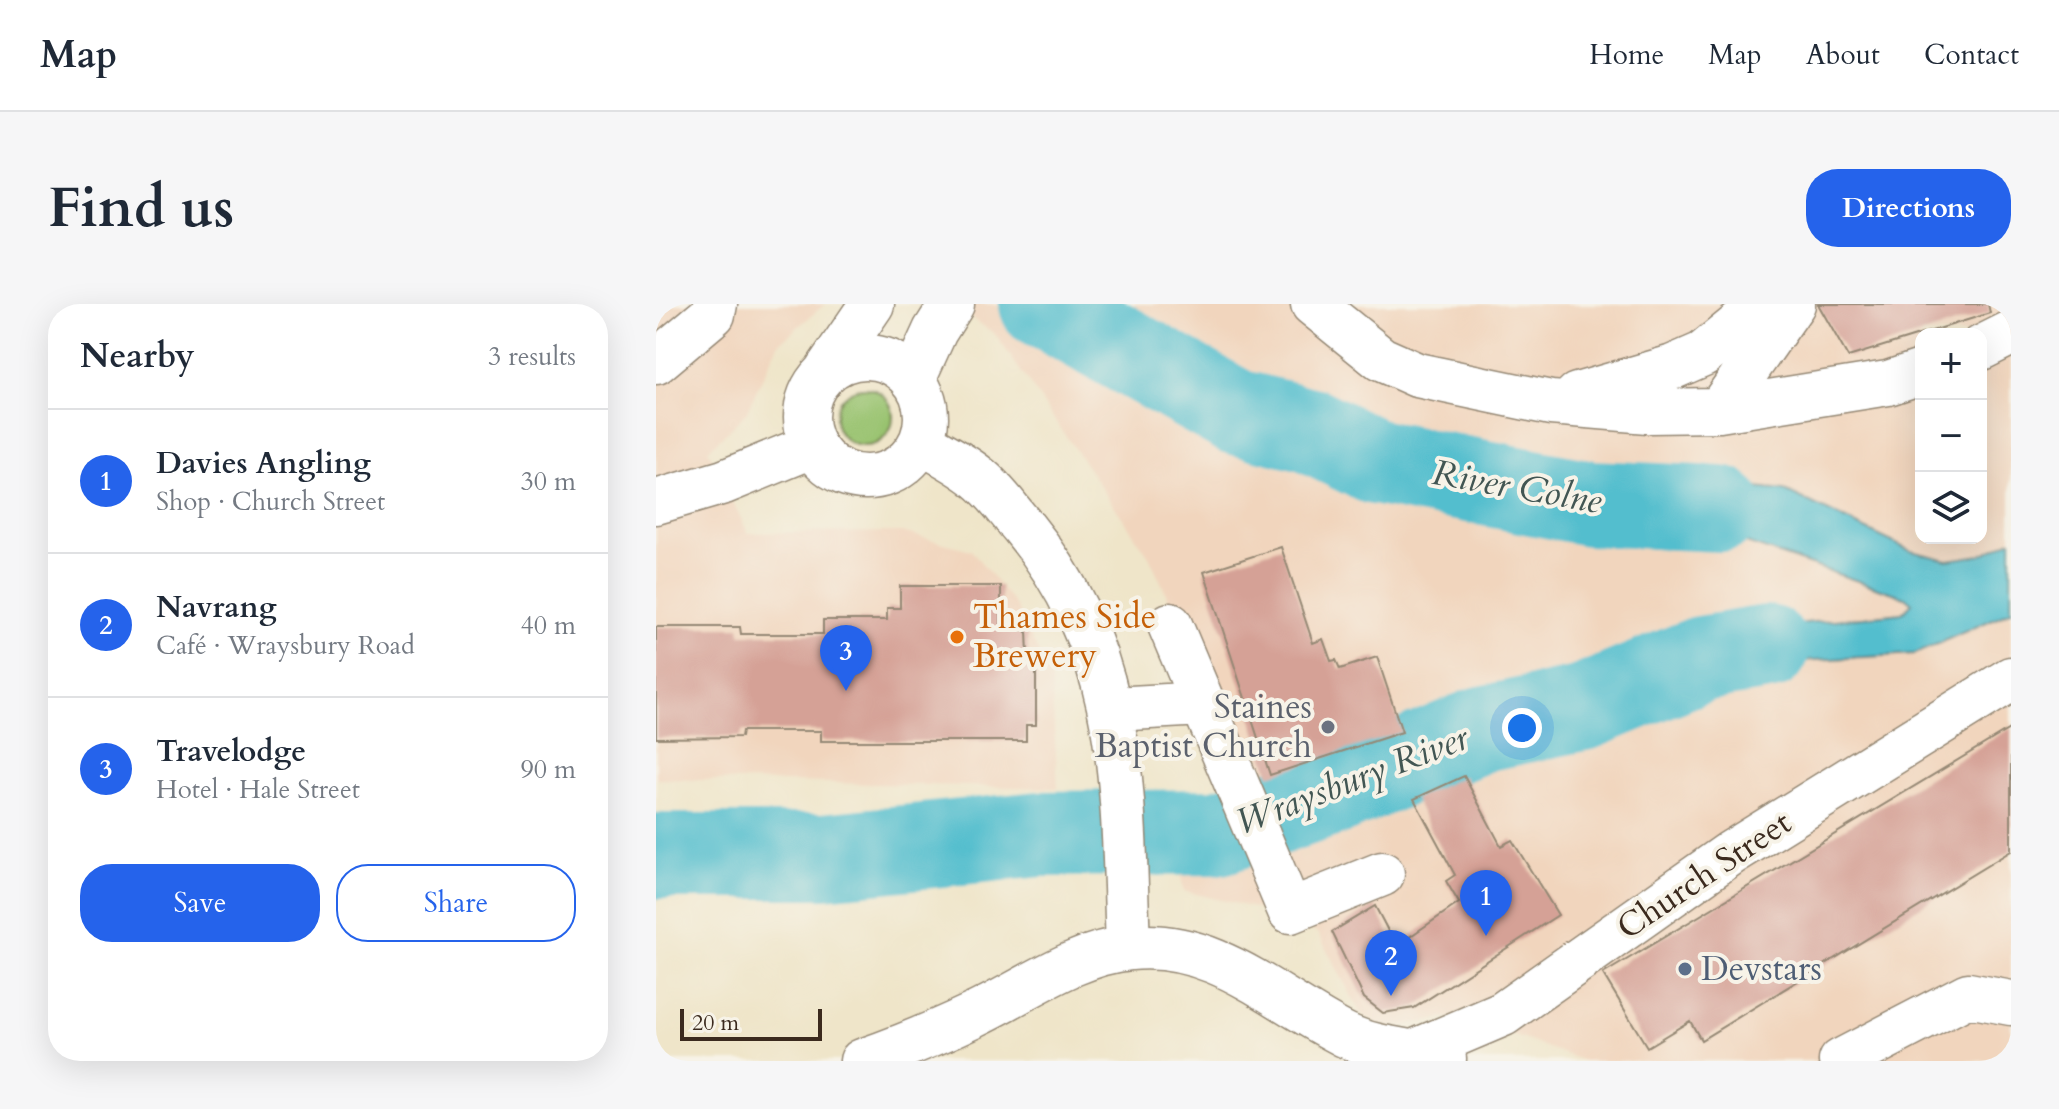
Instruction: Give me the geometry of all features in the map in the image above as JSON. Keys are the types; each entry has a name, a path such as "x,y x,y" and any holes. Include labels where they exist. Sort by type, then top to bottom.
{"street":[{"path":"656,362 713,314 715,304"},
{"path":"827,370 844,360 862,356 890,362 913,379 922,396 926,419 922,442 909,460 890,473 868,478 846,475 812,446 806,426 806,405 814,386 872,304"},
{"path":"913,379 952,304"},
{"path":"1313,304 1381,359 1417,375 1551,403 1648,411 1719,410 1888,383 1915,374"},
{"path":"1551,403 1673,367 1703,354 1764,304"},
{"path":"1719,410 1793,304"},
{"path":"1987,345 2011,333"},
{"path":"862,1061 975,1015 1098,955 1127,927 1112,709 1098,656 1077,607 1043,552 980,478 922,442"},
{"path":"656,502 724,482 812,446"},
{"path":"1170,625 1290,911 1382,874"},
{"name":"Church Street","path":"1420,1058 1503,1014 1731,853 2011,679"},
{"path":"1112,709 1204,704"},
{"path":"1127,927 1155,947 1216,962 1249,976 1344,1034 1374,1046 1420,1058"},
{"path":"1841,1061 1968,995 2011,1003"}],"shaded area":[{"path":"656,304 825,304 778,344 746,413 708,450 748,533 902,532 971,550 1016,606 1051,679 1058,788 656,779"},
{"path":"951,304 2011,304 2011,1061 1584,1061 1461,1016 1387,1028 1361,1014 1318,933 1258,909 1184,891 1169,819 1252,779 1149,556 995,334"}],"green space":[{"path":"864,388 875,390 884,397 891,406 891,428 884,437 875,444 864,446 853,444 844,437 837,428 835,417 837,406 844,397 853,390"}],"water":[{"path":"1598,472 1785,491 1911,551 1948,560 1981,555 2011,540 2011,611 1915,654 1749,664 1702,674 1665,692 1638,660 1755,628 1902,613 1912,603 1905,597 1705,529 1657,530 1608,522"}],"building":[{"path":"1818,304 1988,304 1990,313 1942,328 1915,328 1915,336 1848,357"},
{"path":"1281,547 1313,643 1323,639 1331,661 1336,660 1340,669 1377,657 1402,732 1270,775 1204,572"},
{"path":"900,586 1001,586 1001,630 1027,630 1028,657 1036,658 1036,725 1026,725 1026,741 821,741 821,731 742,731 741,737 656,738 656,627 740,627 741,634 823,634 823,620 887,620 887,608 900,608"},
{"path":"2011,728 2011,851 1701,1040 1690,1021 1647,1047 1603,974"},
{"path":"1464,776 1501,846 1512,840 1558,915 1414,1008 1383,1013 1364,998 1332,932 1375,906 1396,946 1459,903 1446,881 1455,875 1414,799"}],"waterway":[{"name":"River Colne","path":"1042,304 1236,412 1310,430 1375,462 1590,503 1721,509"},
{"name":"Wraysbury River","path":"656,856 823,856 1041,834 1219,832 1333,793 1482,729 1583,708 1701,659 1767,648"}],"place":[{"name":"Thames Side Brewery","path":"957,637"},
{"name":"Travelodge","path":"846,691"},
{"name":"Staines Baptist Church","path":"1328,727"},
{"name":"Davies Angling","path":"1486,936"},
{"name":"Devstars","path":"1685,969"},
{"name":"Navrang","path":"1391,996"}]}
